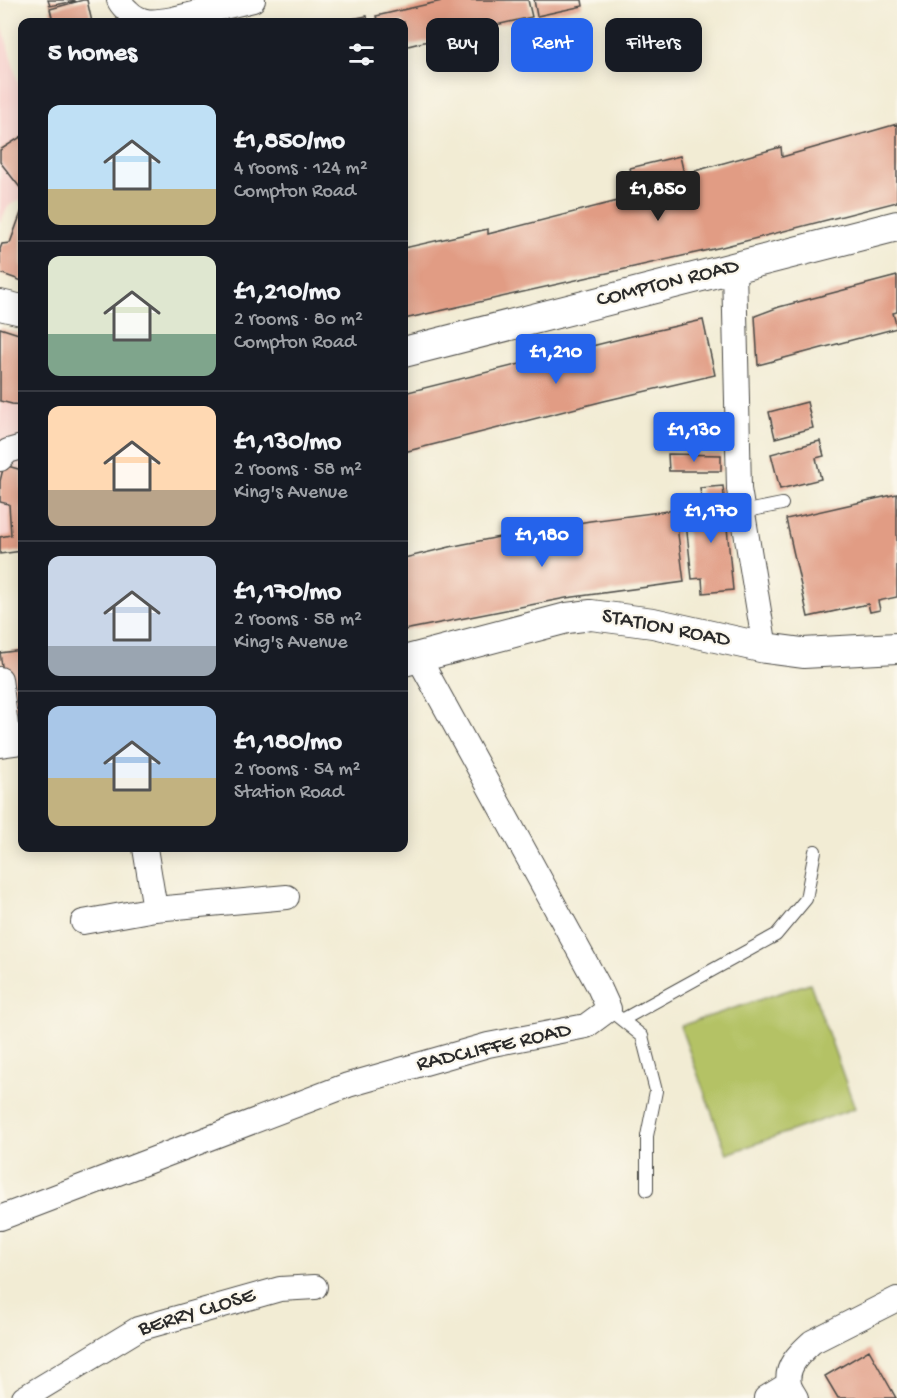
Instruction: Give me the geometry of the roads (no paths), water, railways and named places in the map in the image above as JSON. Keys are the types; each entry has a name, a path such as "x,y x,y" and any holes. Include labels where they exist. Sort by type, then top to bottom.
{"street":[{"path":"119,0 134,18"},
{"path":"185,18 254,0"},
{"name":"COMPTON ROAD","path":"408,351 897,226"},
{"path":"734,268 739,489 765,648"},
{"path":"0,305 18,309"},
{"path":"0,459 8,451 18,448"},
{"name":"STATION ROAD","path":"411,659 567,618 591,615 653,623 765,648 803,653 897,648"},
{"path":"411,659 615,1015"},
{"path":"0,679 10,741"},
{"path":"146,852 154,909"},
{"path":"84,922 154,909 288,897"},
{"name":"RADCLIFFE ROAD","path":"0,1218 348,1085 488,1045 586,1026 615,1015"},
{"name":"BERRY CLOSE","path":"24,1398 138,1329 280,1288 315,1287"},
{"path":"766,1398 793,1391 791,1363 812,1342 897,1299"}],"lane":[{"path":"742,512 782,504"},
{"path":"647,1190 647,1136 656,1091 642,1036 615,1015 776,935 806,899 815,851"}]}
